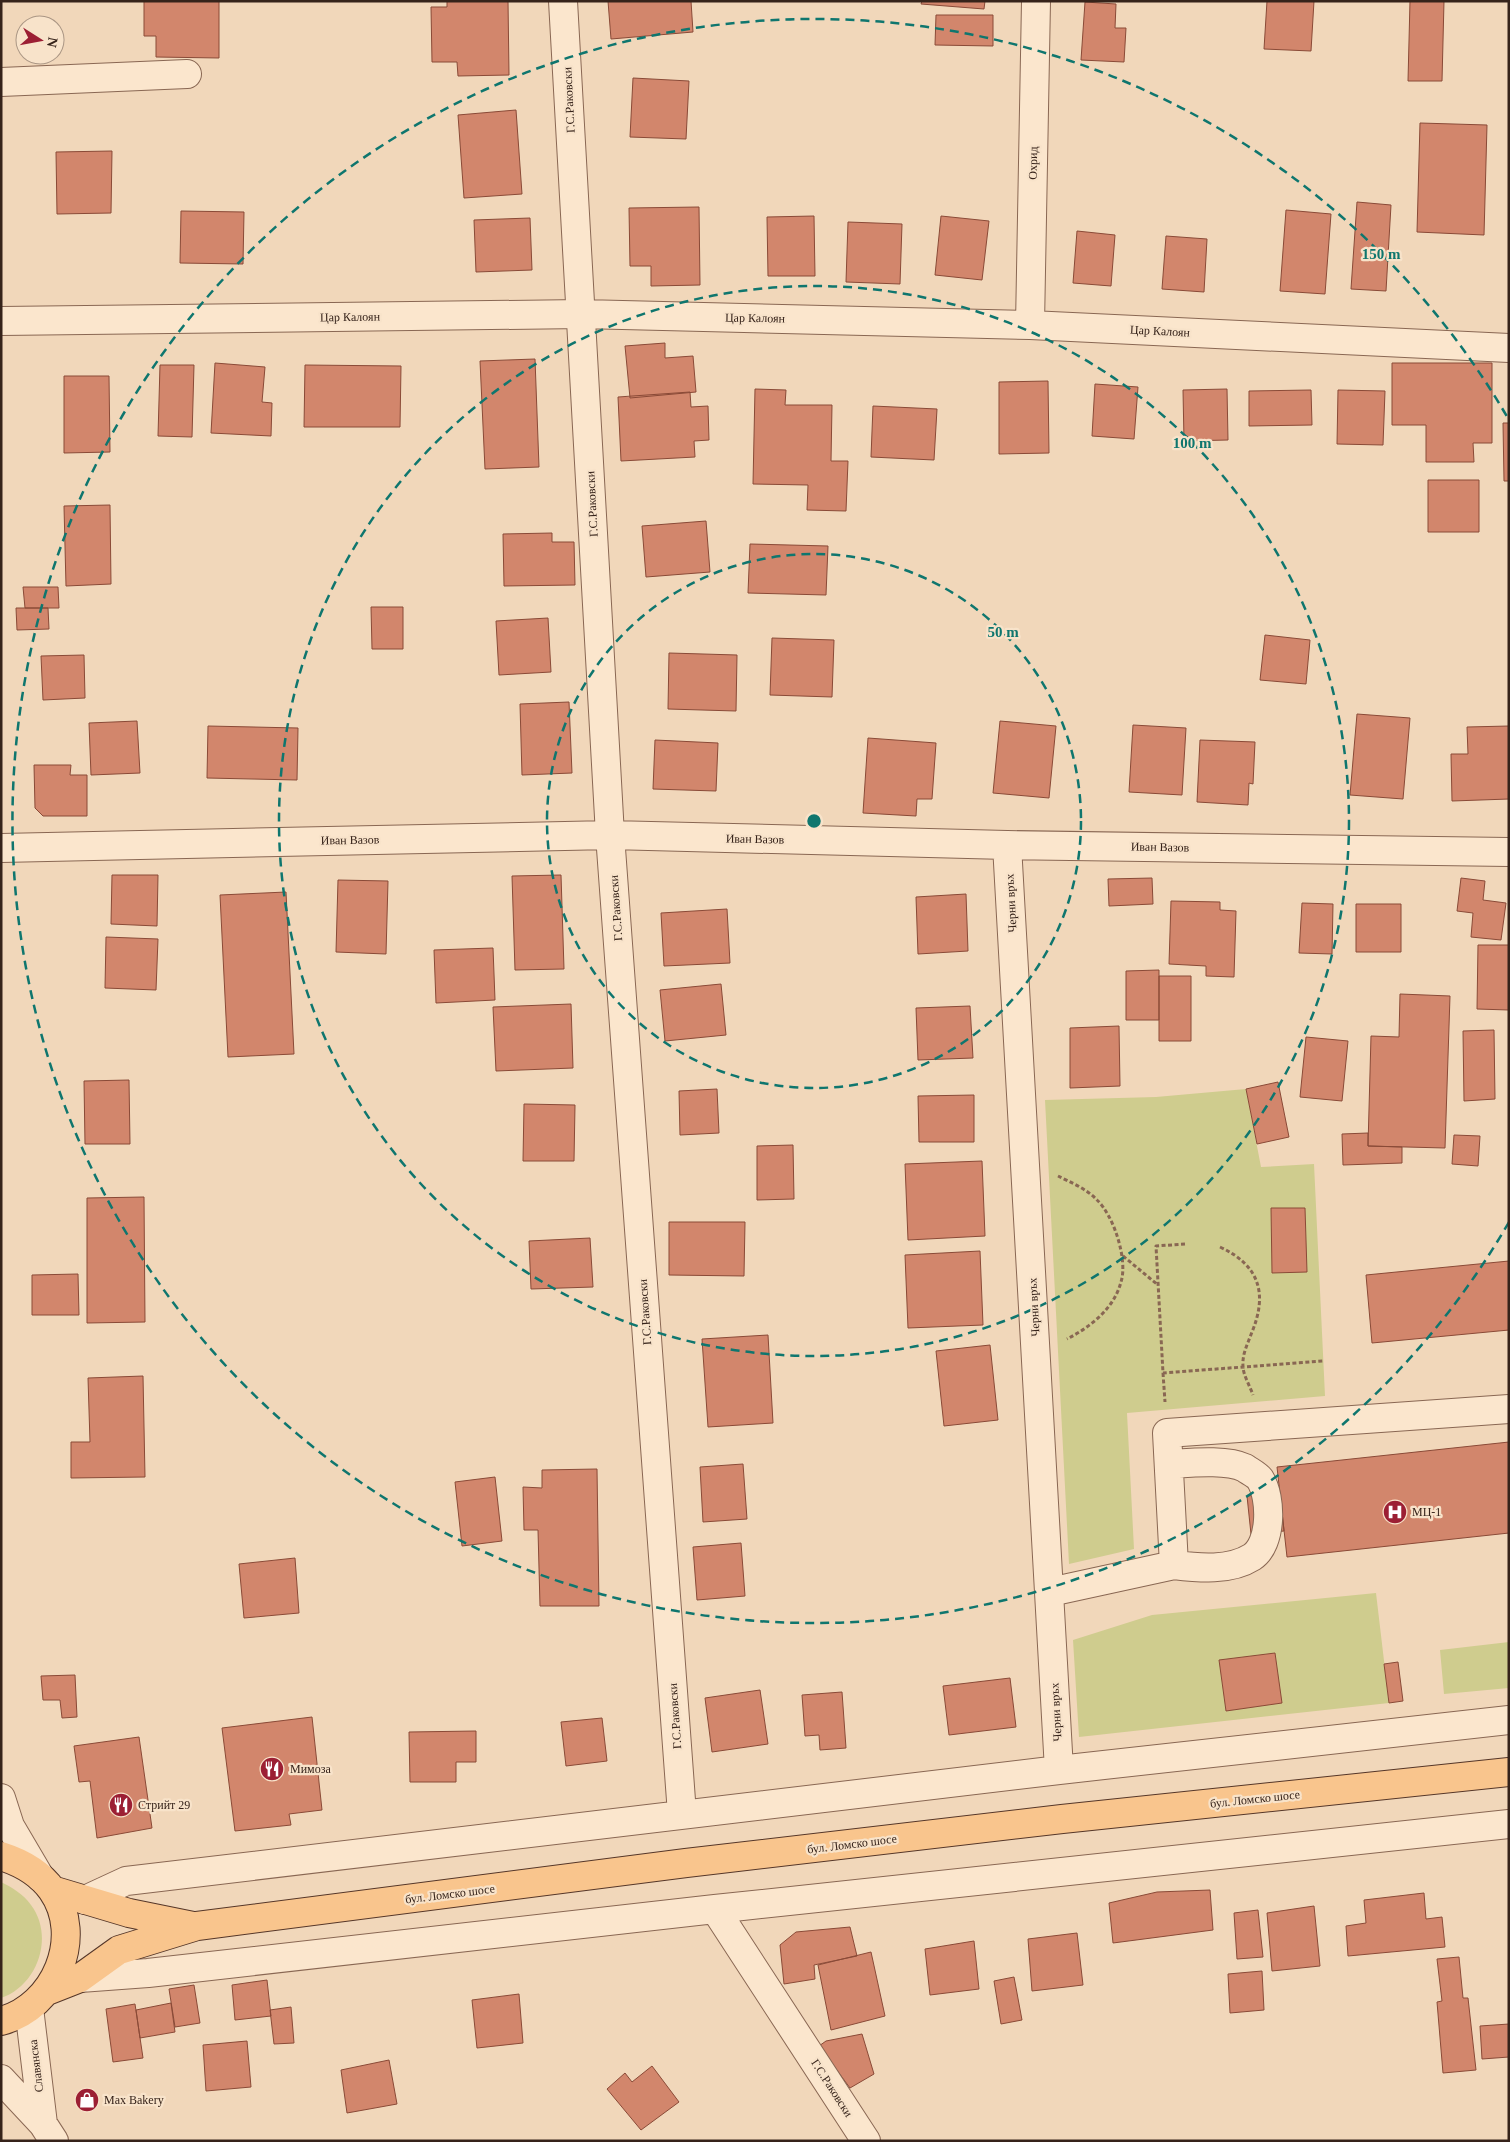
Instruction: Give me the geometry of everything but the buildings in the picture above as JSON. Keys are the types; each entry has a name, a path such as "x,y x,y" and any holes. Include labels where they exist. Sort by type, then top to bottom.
{"main road":[{"name":"бул. Ломско шосе","path":"1,2021 38,1999 80,1978 119,1950 197,1926 735,1858 1072,1818 1509,1772"},
{"name":"бул. Ломско шосе","path":"1,1856 27,1867 46,1884 85,1900 129,1914 197,1926"},
{"path":"38,1999 59,1969 66,1937 62,1914 46,1884"}],"street":[{"name":"Г.С.Раковски","path":"564,1 610,835 682,1814"},
{"name":"Охрид","path":"1030,325 1036,1"},
{"path":"1,82 187,74"},
{"name":"Цар Калоян","path":"1,321 582,314 1030,325 1509,348"},
{"name":"Иван Вазов","path":"1,848 610,835 1007,845 1509,852"},
{"name":"Черни връх","path":"1007,845 1059,1770"},
{"path":"1174,1565 1167,1433 1509,1409"},
{"path":"1050,1592 1174,1565 1203,1568 1233,1564 1253,1557 1265,1545 1268,1527 1265,1492 1260,1478 1243,1467 1221,1464 1169,1464"},
{"path":"85,1900 126,1881 1059,1770 1509,1720"},
{"path":"1,1798 10,1826 46,1884"},
{"path":"80,1978 148,1973 715,1909 1509,1824"},
{"name":"Г.С.Раковски","path":"715,1909 866,2141"},
{"name":"Славянска","path":"38,1999 48,2132"},
{"name":"Славянска","path":"3,2083 48,2132"}],"path":[{"path":"1026,1168 1048,1172 1070,1182 1098,1200 1113,1226 1122,1255 1122,1282 1110,1306 1086,1330 1037,1354"},
{"path":"1185,1244 1156,1246 1163,1373 1323,1361"},
{"path":"1220,1247 1237,1255 1248,1266 1257,1280 1262,1296 1259,1313 1245,1349 1242,1367 1264,1426"},
{"path":"1122,1255 1158,1285"}],"shaded area":[{"path":"1246,1089 1261,1167 1314,1164 1325,1396 1127,1413 1134,1549 1069,1564 1045,1100 1156,1097"},
{"path":"1376,1593 1389,1703 1079,1737 1073,1640 1152,1615"},
{"path":"1509,1642 1509,1688 1444,1694 1440,1650"},
{"path":"1,1882 25,1898 31,1905 42,1931 42,1945 39,1959 33,1972 14,1992 1,1998"}],"place":[{"name":"МЦ-1","path":"1395,1512"},
{"name":"Мимоза","path":"272,1769"},
{"name":"Стрийт 29","path":"121,1805"},
{"name":"Max Bakery","path":"87,2100"}]}
